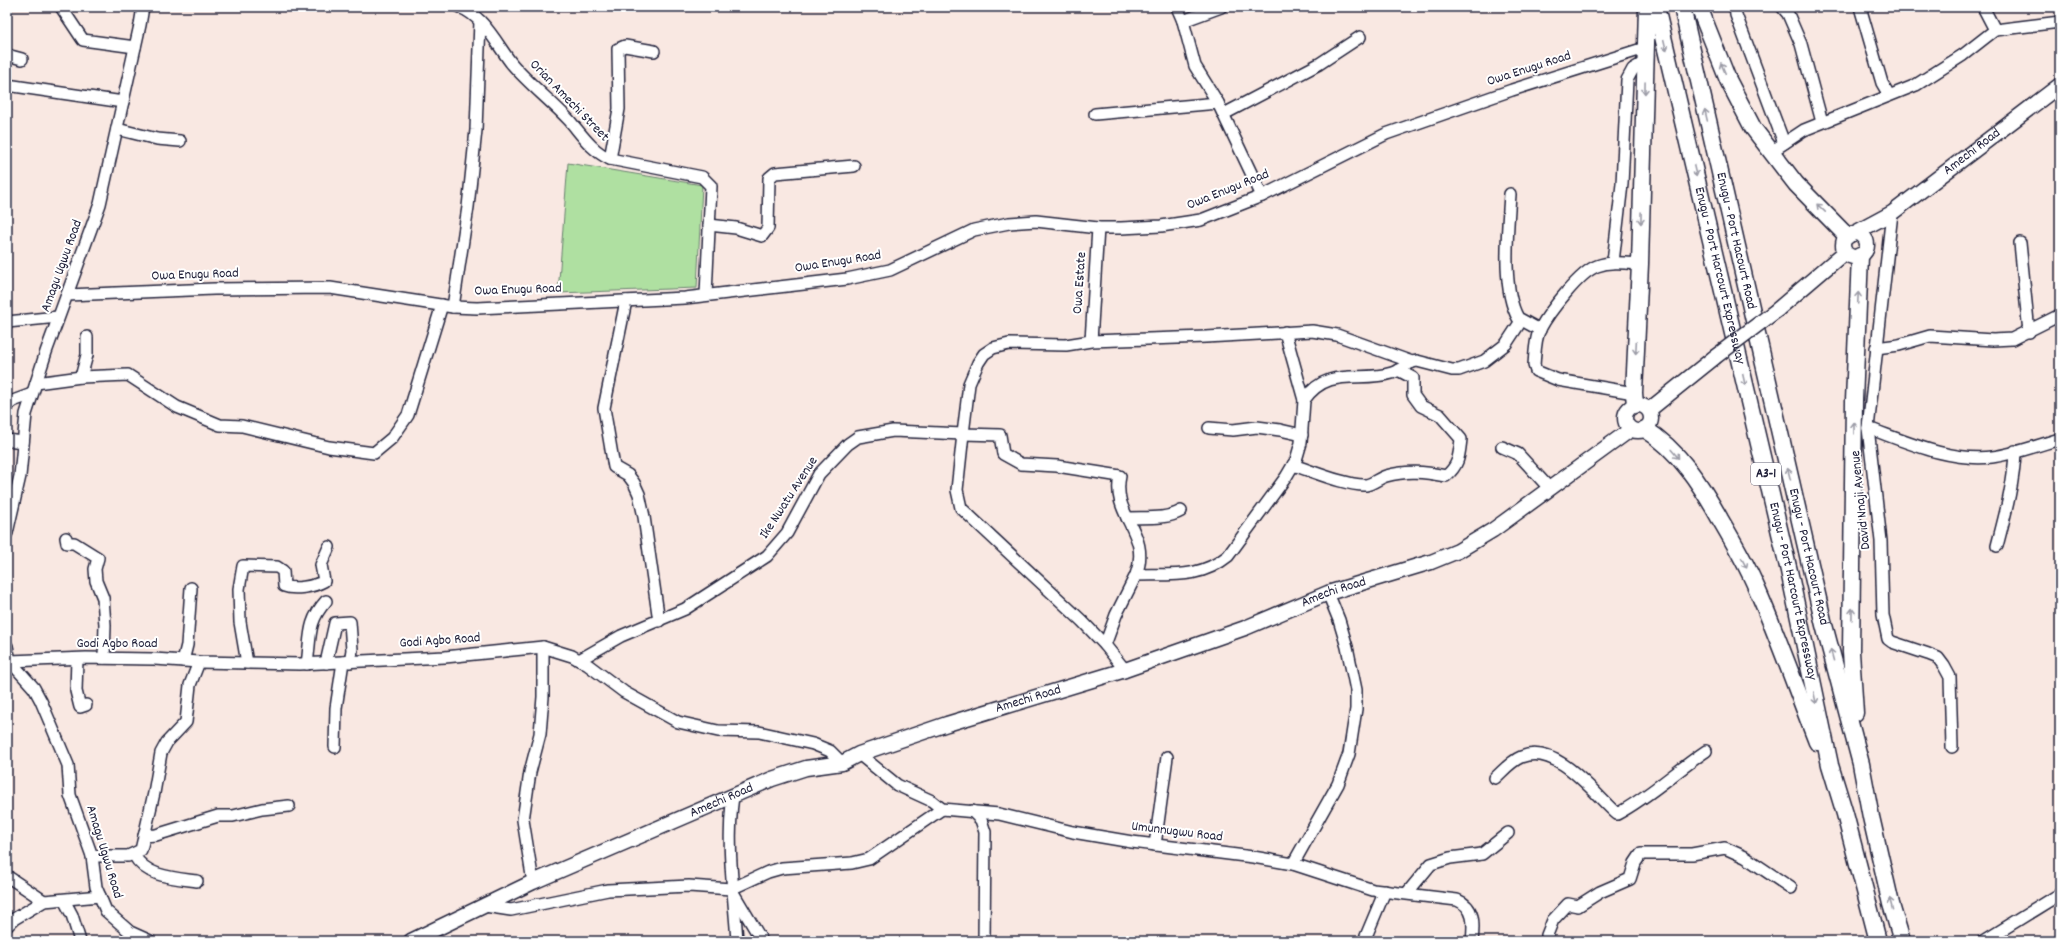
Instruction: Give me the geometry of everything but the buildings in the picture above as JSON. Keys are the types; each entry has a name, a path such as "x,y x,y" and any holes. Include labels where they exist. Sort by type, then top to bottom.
{"highway":[{"path":"1639,403 1640,264 1647,7"},
{"name":"Enugu - Port Harcourt Expressway","path":"1656,7 1788,571 1830,765 1845,814 1878,941"},
{"name":"Enugu - Port Hacourt Road","path":"1682,7 1824,625 1861,764 1871,817 1891,904 1902,941"},
{"path":"1699,7 1728,80 1753,128 1777,148 1796,184 1854,245 1851,652 1855,720 1861,764"},
{"path":"1637,430 1667,445 1702,488 1727,531 1757,588 1818,746 1830,765"}],"main road":[{"name":"Amechi Road","path":"1888,216 2060,85"},
{"path":"1854,245 1888,216"},
{"path":"1639,403 1651,418 1648,426 1637,430 1625,417 1630,408 1714,357 1776,310 1888,216"},
{"name":"Amechi Road","path":"410,941 533,882 772,779 806,768 842,763 859,754 947,724 1125,670 1245,628 1328,593 1431,562 1458,551 1494,530 1550,489 1637,430"}],"street":[{"path":"61,7 82,40 135,47"},
{"name":"Amagu Ugwu Road","path":"7,533 20,476 26,414 58,318 100,204 143,7"},
{"name":"Orian Amechi Street","path":"459,7 480,21 513,65 569,120 592,149 610,159 706,178 711,186 706,295"},
{"path":"1177,7 1183,21 1195,66 1224,114 1262,196"},
{"path":"1183,21 1221,7"},
{"path":"1613,262 1620,205 1627,80 1630,72 1645,55 1639,7"},
{"path":"1736,7 1736,16 1767,95 1779,134 1777,148"},
{"path":"1782,7 1788,14 1800,44 1822,122"},
{"path":"1860,7 1882,83 1889,95"},
{"path":"1983,7 1995,30"},
{"path":"453,307 468,207 476,130 480,21"},
{"path":"1777,148 1804,130 1916,85 1929,78 1963,55 1995,30 2060,22"},
{"path":"1224,114 1319,64 1360,36"},
{"path":"610,159 619,108 618,49 625,46 654,51"},
{"path":"7,55 22,59"},
{"name":"Owa Enugu Road","path":"67,294 214,288 330,288 453,307 477,308 626,301 706,295 847,279 890,270 907,263 961,235 988,225 1036,221 1098,228 1156,226 1201,220 1262,196 1386,134 1512,90 1645,55"},
{"path":"7,85 123,102"},
{"path":"1095,114 1218,103"},
{"path":"117,129 156,139 180,141"},
{"path":"709,225 736,228 762,236 768,228 769,178 772,175 775,173 854,166"},
{"path":"1510,194 1507,238 1510,289 1514,311 1521,321 1540,330"},
{"name":"David Nnaji Avenue","path":"1888,216 1868,428 1881,542 1883,615 1888,639 1892,642 1938,658 1950,677 1952,747"},
{"name":"Owa Estate","path":"1091,341 1098,228"},
{"path":"2020,243 2029,332"},
{"path":"1639,403 1558,380 1536,371 1534,365 1540,330 1579,278 1592,268 1613,262 1640,264"},
{"path":"626,301 604,408 614,467 628,475 639,494 644,517 659,621"},
{"path":"36,383 81,377 128,376 177,407 220,425 242,426 329,447 374,453 392,438 408,414 442,305"},
{"path":"1876,348 1899,345 1930,336 2002,340 2012,339 2029,332 2060,315"},
{"path":"7,322 58,318"},
{"path":"1304,400 1312,389 1323,382 1353,376 1392,373 1412,362 1418,361 1452,370 1484,361 1506,344 1521,321"},
{"path":"1125,670 1105,645 961,508 957,490 969,384 984,354 993,348 1008,344 1066,345 1091,341 1162,339 1285,332 1324,332 1412,362"},
{"path":"1136,574 1187,574 1205,571 1218,564 1228,556 1293,465 1301,443 1304,400 1285,332"},
{"path":"81,377 87,355 87,337"},
{"path":"1293,465 1355,485 1369,485 1383,477 1402,472 1421,471 1446,476 1455,469 1459,456 1461,439 1440,415 1421,406 1413,395 1412,378 1398,370"},
{"path":"7,406 13,401 32,394"},
{"path":"1209,428 1233,430 1257,427 1302,435"},
{"path":"1868,428 1954,456 1992,456 2060,439"},
{"name":"Ike Nwatu Avenue","path":"579,660 621,636 685,609 767,556 787,533 819,474 848,444 858,438 893,431 1000,435 1003,454 1021,464 1057,466 1120,476 1118,494 1127,518"},
{"path":"7,440 23,442"},
{"path":"1502,447 1518,454 1550,489"},
{"path":"1997,546 2015,467 2015,451"},
{"path":"1105,645 1116,615 1136,574 1140,562 1141,549 1127,518 1170,516 1181,511"},
{"path":"66,538 67,543 74,543 98,558 96,581 104,598 104,658"},
{"path":"247,663 240,622 240,588 243,566 277,567 283,571 284,586 292,589 324,581 321,565 329,547"},
{"path":"182,661 187,645 191,588"},
{"path":"1293,864 1338,784 1348,754 1356,709 1356,690 1347,647 1340,620 1328,593"},
{"path":"306,664 311,624 316,612 326,601"},
{"path":"326,663 332,643 333,626 335,623 350,622 352,650 346,662 336,708 335,747"},
{"path":"7,646 10,661"},
{"path":"533,882 523,820 530,772 540,734 543,697 543,647"},
{"name":"Godi Agbo Road","path":"10,661 104,658 306,664 445,657 543,647 572,656 588,665 624,692 678,722 718,730 759,732 813,744 830,751 842,763"},
{"path":"77,659 76,691 80,707 86,705"},
{"name":"Amagu Ugwu Road","path":"10,661 34,688 49,718 68,765 70,795 92,856 96,888 106,911 130,932 150,941"},
{"path":"92,856 124,857 134,855 140,850 161,753 167,742 186,722 190,685 199,662"},
{"path":"1495,778 1508,765 1522,757 1540,754 1560,764 1583,779 1605,804 1617,814 1633,806 1682,766 1706,751"},
{"name":"Umunnugwu Road","path":"859,754 896,785 932,801 942,809 1004,815 1073,832 1293,864 1361,887 1464,902 1471,910 1473,918 1472,941"},
{"path":"1155,845 1167,757"},
{"path":"733,796 730,816 731,889 736,941"},
{"path":"144,836 156,835 218,816 233,816 262,809 289,806"},
{"path":"485,906 512,910 608,890 689,886 731,889 768,872 782,868 852,863 869,859 942,809"},
{"path":"972,811 980,820 985,832 984,941"},
{"path":"1407,893 1431,864 1450,858 1482,854 1508,833"},
{"path":"1549,941 1547,934 1553,920 1568,904 1578,906 1600,892 1630,879 1635,863 1642,854 1692,854 1725,848 1745,857 1791,888"},
{"path":"134,855 139,864 149,870 171,879 197,881"},
{"path":"7,876 44,901"},
{"path":"731,889 762,941"},
{"path":"1364,941 1385,891"},
{"path":"1984,941 2060,894"},
{"path":"7,926 14,919 44,901 100,896"},
{"path":"64,900 72,914 80,941"}],"green space":[{"path":"568,163 702,185 697,288 558,293"}]}
